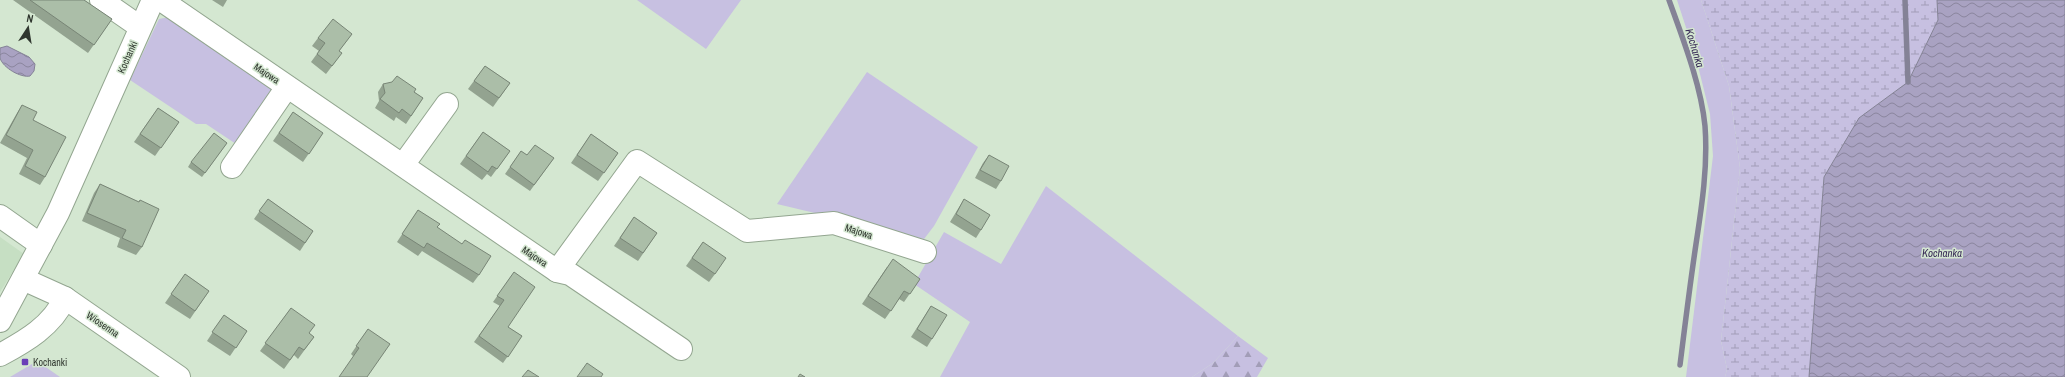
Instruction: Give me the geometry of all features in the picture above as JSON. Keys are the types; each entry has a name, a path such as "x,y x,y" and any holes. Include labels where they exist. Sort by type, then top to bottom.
{"street":[{"path":"101,0 140,27"},
{"name":"Kochanki","path":"0,321 58,213 153,0"},
{"name":"Majowa","path":"161,0 557,271 637,161 747,231 834,223 925,252"},
{"path":"232,167 287,87"},
{"path":"403,165 447,104"},
{"path":"0,216 41,245"},
{"path":"557,271 570,274 681,349"},
{"name":"Wiosenna","path":"23,279 65,298 179,377"},
{"path":"0,355 18,346 49,323 59,312 65,298"}],"shaded area":[{"path":"0,237 24,254 0,292"}],"green space":[{"path":"637,0 741,0 706,49"},
{"path":"1677,0 1701,0 1729,86 1740,168 1721,341 1727,369 1725,377 1686,377 1713,156 1710,114 1696,58"},
{"path":"1701,0 1937,0 1938,20 1908,82 1859,118 1824,177 1809,377 1725,377 1727,369 1721,341 1740,168 1729,86"},
{"path":"169,17 271,88 272,97 239,146 206,124 196,124 130,80 159,19"},
{"path":"867,72 978,147 934,226 924,239 777,204"},
{"path":"1046,186 1238,336 1213,363 1192,377 940,377 970,322 914,284 944,232 1001,264"},
{"path":"1238,336 1268,358 1257,377 1192,377 1213,363"},
{"path":"37,361 60,377 10,377"}],"water":[{"name":"Kochanka","path":"1937,0 2065,0 2065,377 1809,377 1824,177 1859,118 1908,82 1938,20"},
{"path":"7,46 29,57 35,64 34,71 30,76 13,72 2,62 0,58 0,48"}],"building":[{"path":"30,0 84,0 112,19 94,45"},
{"path":"333,19 352,34 339,51 342,53 332,66 317,54 325,43 318,38"},
{"path":"485,66 510,83 499,98 474,81"},
{"path":"397,76 416,89 414,92 423,98 411,116 402,109 399,113 380,99 385,93 383,84 392,82"},
{"path":"22,105 37,112 33,120 66,137 45,177 25,166 33,150 6,135"},
{"path":"158,108 179,122 161,148 140,134"},
{"path":"293,112 323,133 309,154 279,133"},
{"path":"483,132 510,151 497,169 492,166 488,172 466,156"},
{"path":"214,133 227,143 205,173 191,162"},
{"path":"591,134 618,153 604,173 577,155"},
{"path":"535,145 554,158 534,185 510,167 521,151 527,155"},
{"path":"989,155 1009,166 1001,181 980,170"},
{"path":"100,184 139,202 140,200 159,209 142,247 122,238 126,230 87,213"},
{"path":"268,199 313,231 305,243 259,211"},
{"path":"964,199 990,215 981,230 956,214"},
{"path":"418,210 440,224 437,227 462,244 465,240 491,256 479,275 427,243 424,248 402,234"},
{"path":"634,217 657,233 643,253 620,238"},
{"path":"703,242 726,258 715,274 692,258"},
{"path":"893,259 920,279 910,294 904,291 891,311 868,296"},
{"path":"514,272 535,287 508,327 522,336 508,357 479,336 504,300 497,296"},
{"path":"185,274 209,291 195,311 171,294"},
{"path":"931,306 947,315 932,339 917,329"},
{"path":"291,308 315,325 309,333 314,337 304,350 299,347 290,360 265,343"},
{"path":"224,315 247,331 236,348 212,332"},
{"path":"368,329 390,344 367,377 339,377 359,348 356,346"},
{"path":"587,363 603,374 601,377 577,377"},
{"path":"528,370 539,377 522,377"},
{"path":"800,374 805,377 798,377"}],"waterway":[{"name":"Kochanka","path":"1669,0 1696,78 1703,110 1706,141 1702,200 1680,365"},
{"path":"1905,0 1908,82"}],"place":[{"name":"Kochanki","path":"25,362"}]}
